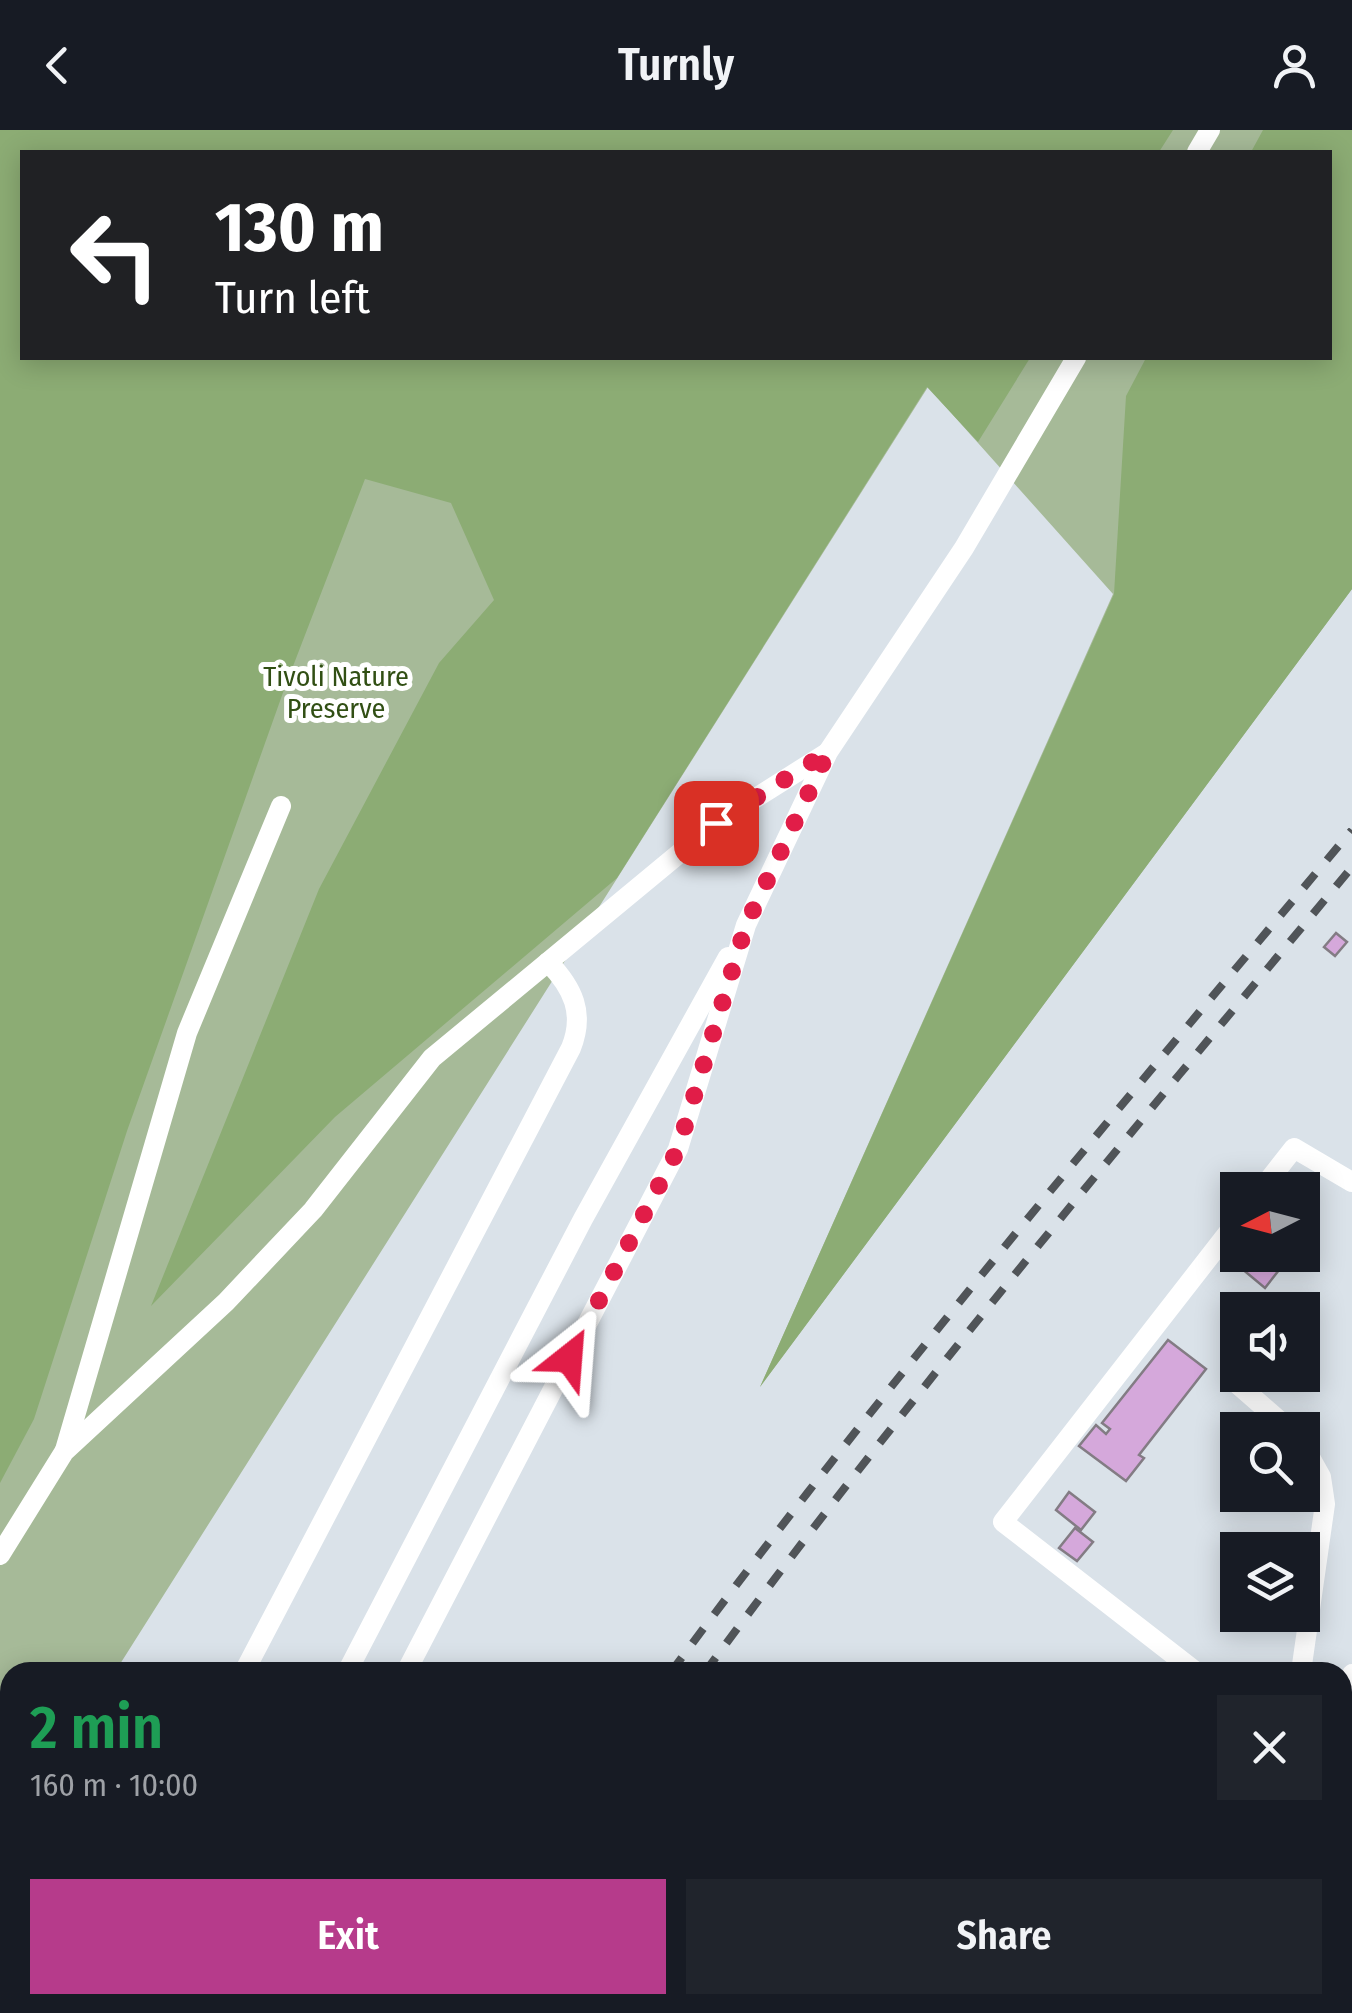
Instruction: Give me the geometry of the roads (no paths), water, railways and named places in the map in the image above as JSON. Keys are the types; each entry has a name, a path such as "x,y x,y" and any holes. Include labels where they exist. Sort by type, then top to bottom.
{"lane":[{"path":"352,1662 583,1219 746,925 828,752 964,548 1075,360"},
{"path":"0,1554 64,1452 226,1302 313,1210 432,1058 716,823 828,752"},
{"path":"64,1452 187,1033 281,806"},
{"path":"411,1662 678,1149 746,925"},
{"path":"249,1662 571,1048 578,1027 576,1004 567,984 548,962"},
{"path":"1275,1172 1294,1148 1352,1182"},
{"path":"1183,1662 1003,1522 1220,1243"},
{"path":"1246,1392 1269,1412"},
{"path":"1302,1662 1324,1504 1320,1475"}],"railway":[{"path":"678,1662 920,1351 1352,830"},
{"path":"712,1662 941,1365 1352,867"}],"park label":[{"name":"Tivoli Nature Preserve","path":"336,692"}]}
